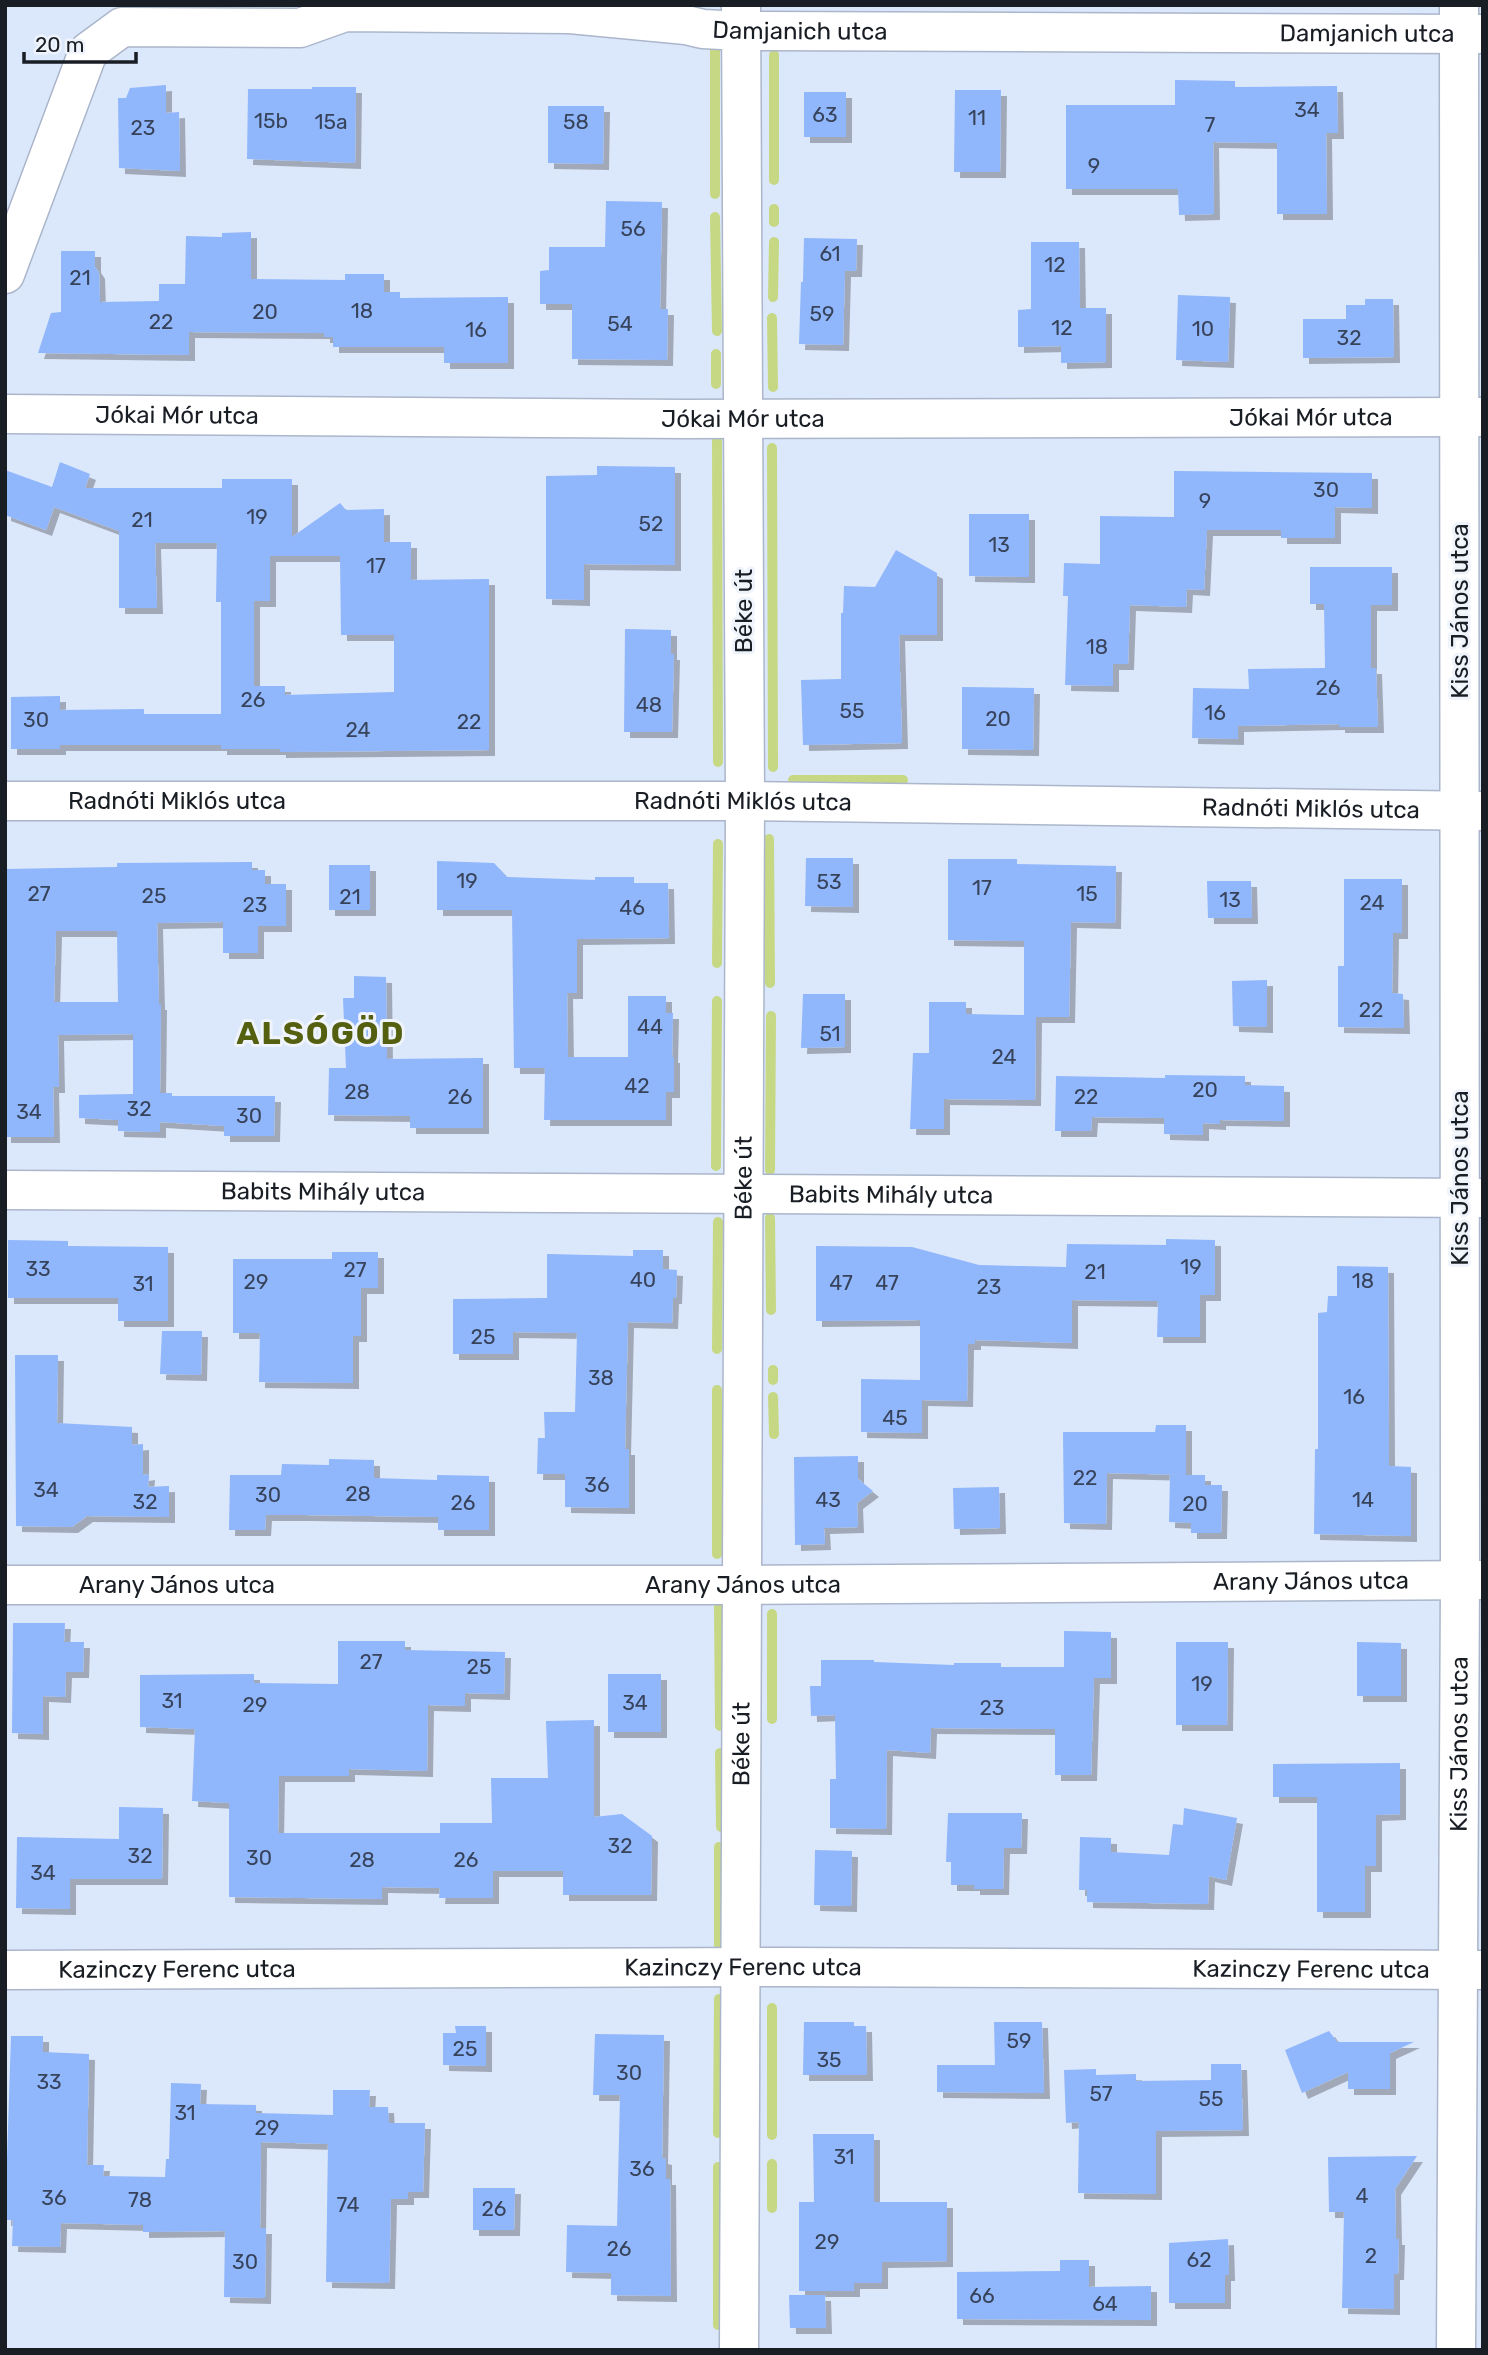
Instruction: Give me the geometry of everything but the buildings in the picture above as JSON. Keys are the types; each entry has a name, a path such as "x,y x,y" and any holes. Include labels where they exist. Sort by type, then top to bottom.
{"street":[{"name":"Damjanich utca","path":"5,274 88,52 122,27 300,28 345,9 570,14 703,29 741,18 1467,24"},
{"name":"Béke út","path":"739,2350 745,801 741,18"},
{"name":"Kiss János utca","path":"1456,2350 1470,1970 1472,811 1467,24"},
{"name":"Jókai Mór utca","path":"5,414 742,418 1471,417"},
{"name":"Radnóti Miklós utca","path":"5,801 745,801 1472,811"},
{"name":"Babits Mihály utca","path":"5,1190 1471,1198"},
{"name":"Arany János utca","path":"5,1585 741,1585 1471,1580"},
{"name":"Kazinczy Ferenc utca","path":"5,1970 739,1967 1470,1970"}],"waterway":[{"path":"715,50 715,194"},
{"path":"774,55 774,180"},
{"path":"774,209 774,222"},
{"path":"715,217 717,331"},
{"path":"773,297 774,242"},
{"path":"772,318 773,387"},
{"path":"716,354 716,384"},
{"path":"717,441 718,762"},
{"path":"772,448 773,767"},
{"path":"793,780 903,780"},
{"path":"769,839 770,983"},
{"path":"717,963 718,844"},
{"path":"716,1166 717,1001"},
{"path":"770,1170 771,1016"},
{"path":"770,1218 771,1310"},
{"path":"717,1349 718,1222"},
{"path":"773,1370 773,1380"},
{"path":"717,1390 717,1554"},
{"path":"773,1397 774,1434"},
{"path":"719,1607 720,1726"},
{"path":"772,1614 772,1719"},
{"path":"720,1753 721,1827"},
{"path":"719,1847 719,1945"},
{"path":"718,2133 719,1999"},
{"path":"772,2008 772,2135"},
{"path":"772,2164 772,2208"},
{"path":"718,2167 718,2325"}],"district":[{"name":"ALSÓGÖD","path":"321,1033"}]}
